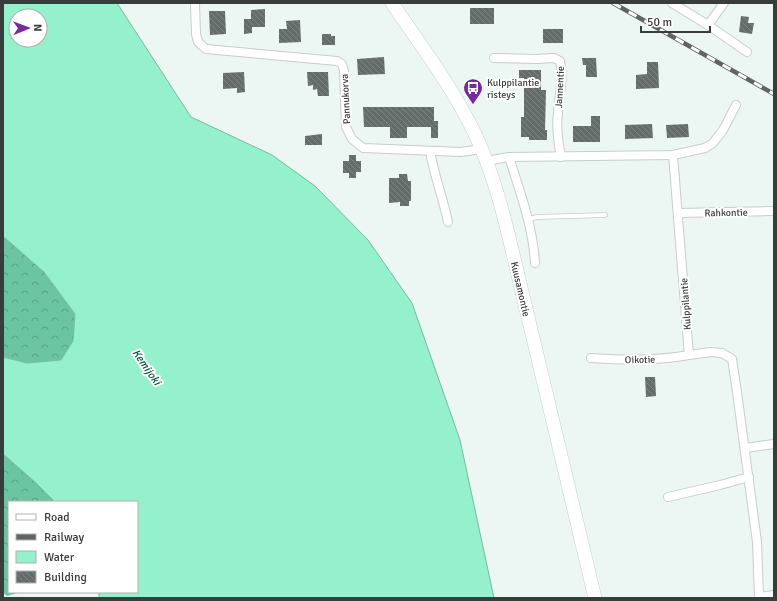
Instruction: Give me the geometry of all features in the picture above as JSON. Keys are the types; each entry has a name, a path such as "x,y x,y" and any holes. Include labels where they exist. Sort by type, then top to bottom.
{"main road":[{"name":"Kuusamontie","path":"392,3 450,89 470,124 486,161 498,196 595,598"}],"street":[{"name":"Pannukorva","path":"194,3 198,42 206,49 337,61 342,64 344,71 346,127 352,139 363,148 430,152 461,152 481,149"},
{"path":"672,3 708,25 747,52"},
{"path":"708,25 724,3"},
{"name":"Jannentie","path":"494,58 554,58 560,61 562,70 557,115 557,137 561,157"},
{"path":"486,161 509,157 674,155 705,148 713,143 723,130 736,105"},
{"path":"430,152 433,169 441,189 448,222"},
{"name":"Kulppilantie","path":"674,155 689,354"},
{"path":"509,157 534,244 535,263"},
{"name":"Rahkontie","path":"678,213 774,211"},
{"path":"689,354 711,352 722,353 732,359 757,542 759,598 774,595"},
{"name":"Oikotie","path":"591,358 629,360 658,359 689,354"},
{"path":"745,448 774,444"},
{"path":"668,497 749,477"}],"lane":[{"path":"527,219 537,217 605,215"}],"green space":[{"path":"3,238 5,238 44,272 75,314 73,341 61,360 27,363 3,357"},
{"path":"3,454 24,463 55,501 8,501 8,593 18,593 7,596 3,593"}],"water":[{"name":"Kemijoki","path":"3,3 117,3 191,117 272,155 315,186 368,240 412,303 460,440 494,598 99,598 99,593 138,593 138,501 54,501 3,454 3,357 27,363 61,360 73,341 75,314 44,272 5,238 3,238"}],"building":[{"path":"470,8 494,8 494,24 470,24"},
{"path":"265,9 265,27 252,27 252,33 244,34 244,19 251,19 251,10"},
{"path":"209,11 225,11 226,34 210,35"},
{"path":"741,16 749,17 748,23 754,23 752,34 739,32"},
{"path":"300,20 301,42 279,43 279,29 287,29 286,21"},
{"path":"543,29 563,29 563,43 543,43"},
{"path":"322,34 331,34 331,36 335,36 335,45 322,45"},
{"path":"384,57 385,74 358,75 357,59"},
{"path":"582,58 596,58 597,77 586,77 586,65 583,65"},
{"path":"647,62 658,62 659,88 636,89 636,75 647,74"},
{"path":"519,70 541,70 541,90 546,90 545,130 547,130 547,140 529,140 529,137 521,137 521,117 524,117 524,78 519,78"},
{"path":"244,72 245,92 237,93 237,88 223,89 223,73"},
{"path":"307,72 328,72 329,96 318,96 317,89 313,90 313,85 308,86"},
{"path":"363,107 434,107 434,121 438,121 438,138 431,138 431,127 407,127 407,138 390,138 390,127 364,127"},
{"path":"591,116 600,116 600,142 573,142 573,126 591,126"},
{"path":"652,124 653,138 625,139 625,125"},
{"path":"688,124 689,137 667,138 666,125"},
{"path":"322,134 322,145 305,145 305,136"},
{"path":"349,155 356,155 356,161 361,161 361,172 356,172 356,178 349,178 349,173 343,173 343,161 349,161"},
{"path":"399,174 407,174 408,181 411,181 411,201 409,201 409,206 400,206 400,202 389,203 389,178 399,178"},
{"path":"645,377 655,377 656,396 646,397"}],"railway":[{"path":"613,3 774,94"}],"place":[{"name":"Kulppilantie risteys","path":"473,105"}]}
